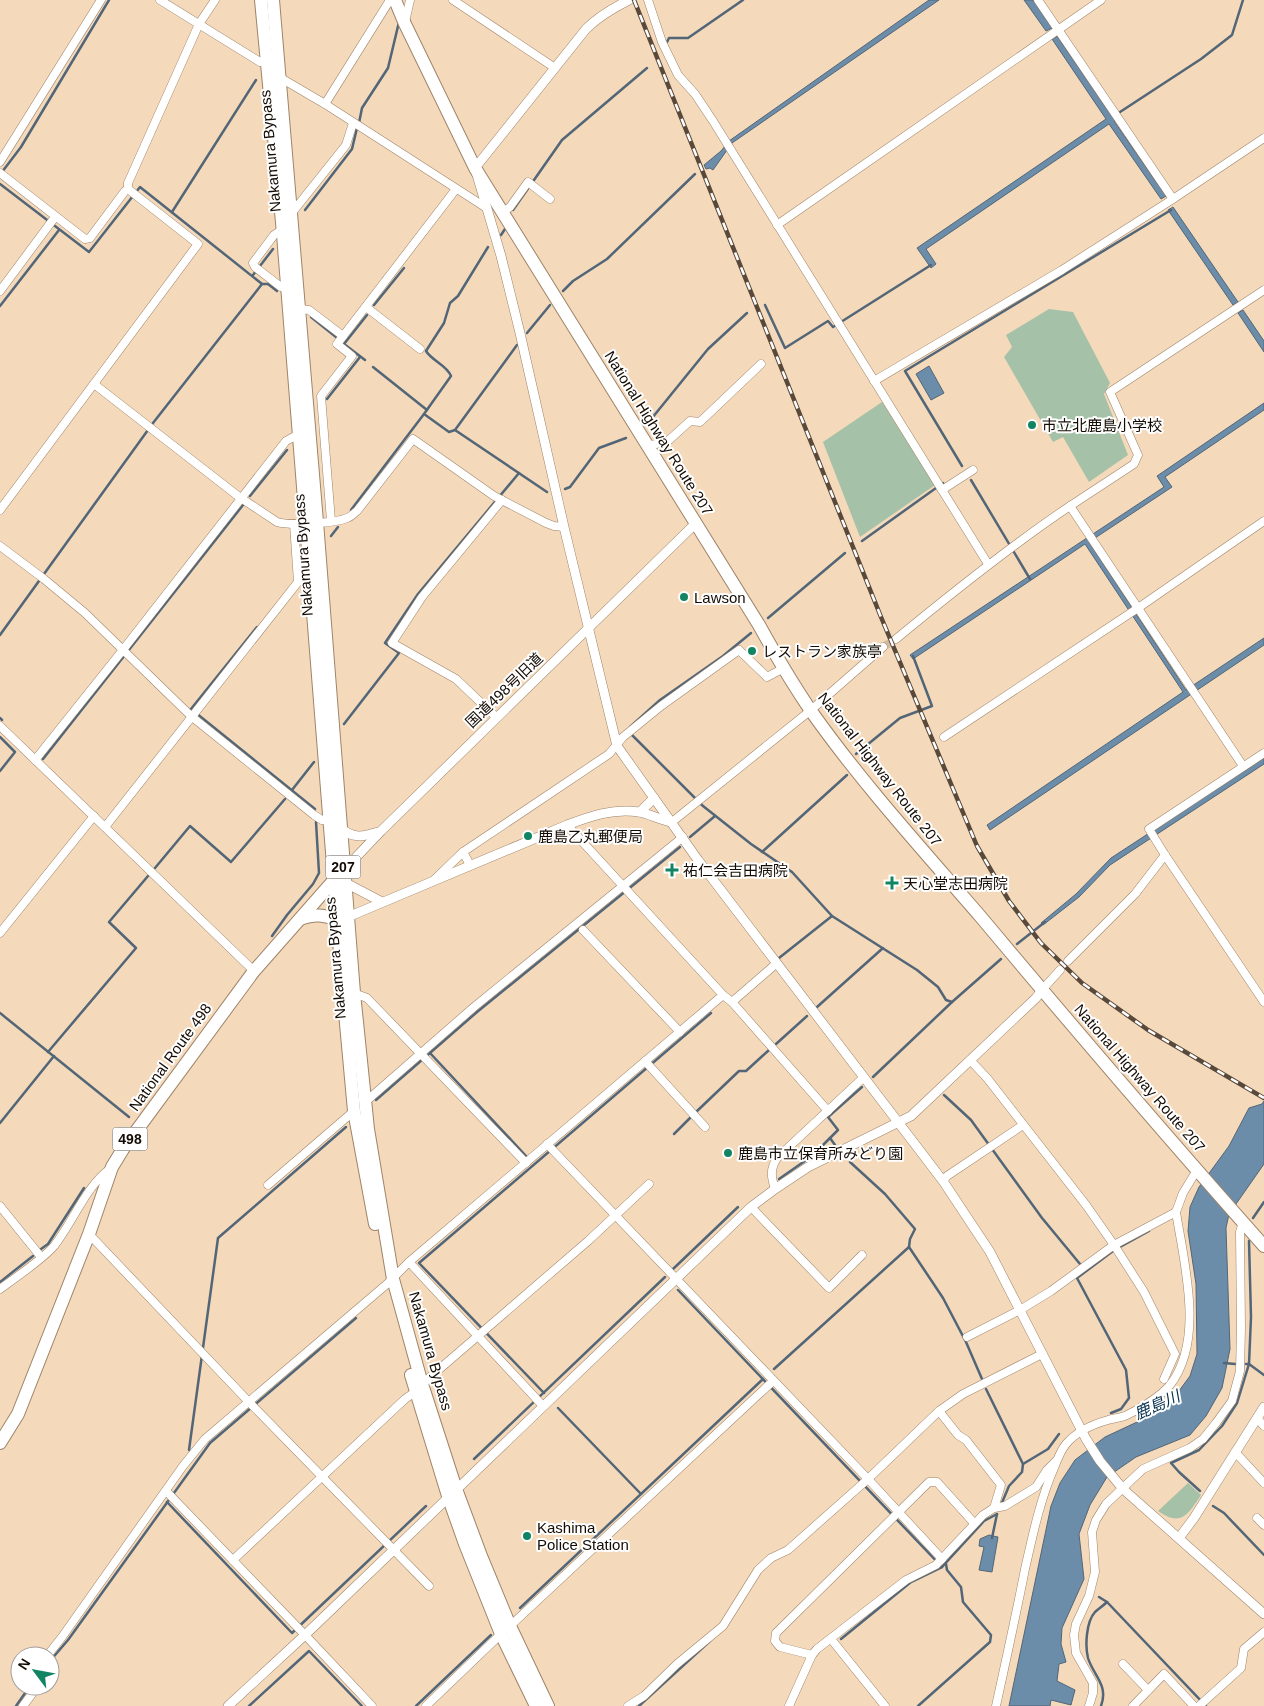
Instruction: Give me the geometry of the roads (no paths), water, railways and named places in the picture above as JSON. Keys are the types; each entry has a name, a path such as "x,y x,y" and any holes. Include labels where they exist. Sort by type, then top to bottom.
{"highway":[{"name":"Nakamura Bypass","path":"261,0 273,61 291,214 307,402 304,432"},
{"name":"Nakamura Bypass","path":"273,0 273,61"},
{"name":"National Highway Route 207","path":"395,0 475,168 811,710 869,786 1042,990 1264,1246"},
{"name":"Nakamura Bypass","path":"275,78 283,229 304,432 306,523 341,877 348,992 359,1107 390,1282 419,1388 452,1493 465,1544 506,1630 548,1706"},
{"name":"National Route 498","path":"0,1443 18,1414 89,1234 112,1167 128,1142 254,971 299,920 341,877"},
{"path":"299,920 314,914 343,919"},
{"name":"Nakamura Bypass","path":"506,1630 536,1706"}],"street":[{"path":"0,162 101,0"},
{"path":"160,0 260,62 273,61"},
{"path":"0,510 198,244 133,192 128,183 199,24 215,0"},
{"path":"325,104 390,0"},
{"path":"405,24 410,0"},
{"path":"453,0 555,68"},
{"path":"629,0 612,8 586,28 475,168 501,256 520,333 564,527 617,746 682,837 942,1181 990,1252 1084,1435 1100,1461 1123,1489 1264,1614"},
{"path":"648,0 662,42 678,75 695,94 726,142 988,564"},
{"path":"1038,0 1173,199"},
{"path":"778,225 1101,0"},
{"path":"275,78 325,104 486,207"},
{"path":"291,214 346,145 356,125"},
{"path":"874,381 1062,270 1264,138"},
{"path":"2,175 52,221 85,239 90,238 125,191 133,192"},
{"path":"503,212 510,207 528,182 550,199"},
{"path":"331,521 321,396 352,356 337,344 456,189"},
{"path":"0,291 52,221"},
{"path":"283,229 274,235 253,263 281,287 288,289"},
{"path":"896,639 1011,547 1134,464 1138,456 1110,392 1264,290"},
{"path":"366,307 420,349"},
{"path":"299,309 309,310 343,336"},
{"path":"648,446 668,441 690,421 700,422 762,364"},
{"path":"94,384 230,490 277,522 284,524 306,523 347,518 357,511 413,439 494,496 546,523 564,527"},
{"path":"307,402 322,400"},
{"path":"35,760 125,653 286,441 304,432"},
{"path":"940,487 972,470"},
{"path":"496,717 456,679 392,643 422,598 502,500"},
{"path":"1070,506 1243,766"},
{"path":"944,736 1138,608 1264,521"},
{"path":"105,827 298,582 306,523"},
{"name":"国道498号旧道","path":"341,877 380,831 696,523"},
{"path":"0,546 85,613 125,653 193,713 314,814 322,820 335,824 353,836 361,837 380,831"},
{"path":"343,919 567,825 599,814 615,810 640,812 663,821 672,822 811,710 883,647"},
{"path":"434,880 463,852 609,754 629,732 661,706 739,650 767,677 784,668"},
{"path":"0,726 254,971"},
{"path":"1264,753 1149,829 1264,1002"},
{"path":"640,812 654,798"},
{"path":"0,933 94,816"},
{"path":"567,825 723,995 732,1002 828,1110"},
{"path":"268,1185 474,1007 626,889 682,837"},
{"path":"463,852 470,865"},
{"path":"1068,960 1135,894 1165,855"},
{"path":"341,877 382,902"},
{"path":"583,930 680,1032"},
{"path":"732,1002 777,963"},
{"path":"228,1706 300,1630 389,1545 452,1493 539,1401 676,1279 751,1207 775,1189 822,1160 911,1116 1036,998 1060,970"},
{"path":"348,992 367,998 526,1163"},
{"path":"55,1646 205,1439 390,1282 409,1262 723,995"},
{"path":"970,1060 987,1078 1086,1205 1144,1292 1175,1354 1164,1379"},
{"path":"645,1061 705,1128"},
{"path":"775,1189 771,1178 773,1165 777,1158 864,1077"},
{"path":"942,1181 1023,1124"},
{"path":"547,1144 868,1479 939,1562"},
{"path":"0,1289 53,1247 95,1184 112,1167"},
{"path":"996,1706 1044,1490 1066,1444 1084,1435 1106,1420 1125,1416 1151,1401 1169,1386 1178,1372 1185,1354 1188,1335 1189,1294 1176,1212 1183,1192 1198,1170"},
{"path":"233,1560 404,1399 588,1241 649,1184"},
{"path":"0,1206 42,1257"},
{"path":"751,1207 829,1288 862,1255"},
{"path":"967,1337 1020,1310 1051,1291 1114,1245 1176,1212"},
{"path":"1089,1706 1093,1693 1093,1683 1076,1653 1074,1636 1076,1624 1089,1596 1095,1572 1092,1532 1096,1520 1106,1504 1143,1470 1190,1448 1203,1439 1232,1401 1240,1371 1242,1328 1240,1219"},
{"path":"89,1234 248,1401 429,1586"},
{"path":"409,1262 539,1401"},
{"path":"628,1706 644,1696 677,1664 723,1626 758,1570 771,1558 788,1550 868,1479 939,1412 963,1394 1042,1354"},
{"path":"426,1706 773,1381"},
{"path":"1179,1538 1194,1518 1264,1406"},
{"path":"939,1412 958,1435 966,1440 1002,1485 994,1508"},
{"path":"1257,1418 1264,1426"},
{"path":"1236,1452 1264,1483"},
{"path":"789,1706 817,1649 906,1580 939,1562 983,1515 994,1508 1004,1506 1036,1488 1047,1470 1058,1459"},
{"path":"812,1656 780,1646 775,1641 776,1633 928,1482 937,1482 974,1523"},
{"path":"166,1491 372,1706"},
{"path":"1257,1518 1264,1525"},
{"path":"1132,1706 1164,1674 1200,1704 1241,1668 1244,1649 1264,1632"},
{"path":"831,1639 885,1706"},
{"path":"1123,1664 1148,1690"}],"water":[{"path":"929,0 939,0 732,143 713,170 710,168 706,169 704,165 721,151 729,141"},
{"path":"1024,0 1033,0 1052,28 1046,31"},
{"path":"1057,36 1111,115 1116,119 1114,121 1166,196 1161,199 1109,124 926,249 936,264 931,268 917,248 1106,119 1052,39"},
{"path":"1173,207 1238,302 1233,305 1168,210"},
{"path":"1243,310 1264,341 1264,352 1238,313"},
{"path":"929,366 944,393 931,400 916,374"},
{"path":"1264,403 1264,410 1165,477 1172,487 1089,542 1186,690 1264,638 1264,645 990,830 987,825 1183,692 1085,544 913,659 910,655 1164,487 1157,476"},
{"path":"1264,758 1264,764 1110,865 1079,897 1043,925 1041,923 1076,894 1111,858"},
{"path":"1264,1101 1264,1164 1229,1214 1226,1228 1230,1349 1222,1388 1206,1416 1190,1435 1136,1457 1107,1477 1090,1505 1079,1534 1084,1579 1062,1628 1061,1644 1066,1662 1059,1664 1057,1681 1075,1690 1071,1705 1051,1700 1050,1706 1009,1706 1051,1506 1060,1483 1075,1460 1105,1437 1150,1416 1173,1399 1190,1376 1197,1354 1196,1284 1188,1231 1190,1207 1199,1187 1229,1146 1249,1108 1262,1104"},
{"path":"989,1535 998,1537 992,1572 979,1570 984,1547 979,1546 980,1539"}],"waterway":[{"path":"2,172 21,147 109,0"},
{"path":"667,42 669,38 688,38 743,0"},
{"path":"1120,112 1201,59 1232,35 1243,0"},
{"path":"359,123 362,108 388,68 399,22"},
{"path":"513,210 562,140 647,68"},
{"path":"172,212 256,80"},
{"path":"305,210 352,149 357,128"},
{"path":"563,291 573,281 607,259 695,174"},
{"path":"0,184 89,252 140,187 262,284 153,423 0,635"},
{"path":"962,466 905,371 1171,210"},
{"path":"501,235 505,229"},
{"path":"0,306 59,230"},
{"path":"351,510 451,376 426,351 444,323 450,303 458,296 488,247"},
{"path":"253,275 273,249"},
{"path":"765,305 785,348 828,321 833,327 931,265"},
{"path":"374,305 404,268"},
{"path":"262,284 268,284 277,291"},
{"path":"527,333 550,305"},
{"path":"648,423 708,349 747,313"},
{"path":"365,360 344,344 367,315"},
{"path":"311,317 336,337"},
{"path":"424,414 449,432 455,430 517,345"},
{"path":"327,399 360,357"},
{"path":"373,367 427,410"},
{"path":"455,430 547,492"},
{"path":"565,489 570,487 599,448 626,438"},
{"path":"250,496 287,450"},
{"path":"344,724 399,653 385,643 418,594 519,473"},
{"path":"971,480 1030,579"},
{"path":"862,541 943,483"},
{"path":"43,759 243,505"},
{"path":"331,536 338,527"},
{"path":"768,618 845,553"},
{"path":"257,627 191,709 315,809"},
{"path":"630,727 660,700 723,656 751,633"},
{"path":"856,754 900,718 932,706 913,656"},
{"path":"629,732 703,806 751,844 792,872 832,916 917,970 938,987 946,1000 952,1002"},
{"path":"0,737 15,752 0,771"},
{"path":"292,790 314,762"},
{"path":"762,852 847,775"},
{"path":"155,868 190,826 231,862 285,799"},
{"path":"690,837 715,816"},
{"path":"272,936 313,884 319,873 316,822"},
{"path":"376,1100 477,1012 680,847"},
{"path":"48,1052 136,948 109,922 148,876"},
{"path":"779,958 832,916"},
{"path":"1017,944 1045,922"},
{"path":"817,1007 883,948"},
{"path":"873,1077 952,1002 1001,959"},
{"path":"0,1013 129,1117"},
{"path":"544,1393 419,1263 711,1013"},
{"path":"776,1044 807,1016"},
{"path":"696,1112 739,1071 746,1071 769,1050"},
{"path":"430,1053 526,1156"},
{"path":"0,1123 54,1056"},
{"path":"779,1179 812,1156 838,1130 828,1117 862,1087"},
{"path":"944,1095 971,1120 1042,1218 1080,1264"},
{"path":"674,1134 690,1118"},
{"path":"189,1450 218,1238 346,1127"},
{"path":"830,1138 835,1145"},
{"path":"850,1162 885,1194 915,1229 910,1239 909,1247 943,1298 966,1342 982,1379"},
{"path":"41,1249 48,1244 84,1188"},
{"path":"1253,1218 1264,1202"},
{"path":"673,1269 738,1207"},
{"path":"1120,1247 1149,1231"},
{"path":"1200,1491 1171,1463 1199,1450 1222,1426 1237,1403 1249,1364 1251,1317 1249,1241"},
{"path":"774,1369 909,1247"},
{"name":"鹿島川","path":"1111,1413 1121,1409 1129,1398 1126,1370 1077,1278 1113,1251"},
{"path":"0,1282 33,1256"},
{"path":"474,1459 665,1277"},
{"path":"678,1290 942,1567"},
{"path":"60,1649 210,1443 356,1318"},
{"path":"1224,1363 1235,1364"},
{"path":"1246,1364 1249,1364 1264,1375"},
{"path":"520,1608 763,1379"},
{"path":"986,1389 1023,1464 1022,1472 1009,1486 1001,1505"},
{"path":"558,1408 641,1494"},
{"path":"1023,1464 1048,1449 1059,1434"},
{"path":"167,1502 292,1633 426,1506"},
{"path":"1213,1506 1224,1513 1264,1555"},
{"path":"992,1538 997,1514"},
{"path":"841,1639 911,1582 942,1567 984,1521 997,1514"},
{"path":"918,1706 990,1642 991,1635 963,1602 961,1587 947,1570 946,1564"},
{"path":"1099,1597 1107,1602 1206,1706"},
{"path":"1101,1706 1103,1699 1102,1686 1090,1664 1087,1641 1088,1628 1092,1616 1107,1602"},
{"path":"416,1706 491,1635"},
{"path":"639,1706 710,1641"},
{"path":"249,1706 309,1651 362,1706"},
{"path":"16,1706 23,1696"}],"tunnel":[{"path":"883,647 896,639"}],"railway":[{"path":"634,0 881,617 977,846 1009,901 1041,943 1082,983 1148,1030 1264,1098"}],"place":[{"name":"市立北鹿島小学校","path":"1032,425"},
{"name":"Lawson","path":"684,597"},
{"name":"レストラン家族亭","path":"752,651"},
{"name":"鹿島乙丸郵便局","path":"528,836"},
{"name":"祐仁会吉田病院","path":"672,870"},
{"name":"天心堂志田病院","path":"892,883"},
{"name":"鹿島市立保育所みどり園","path":"728,1153"},
{"name":"Kashima Police Station","path":"527,1536"}]}
